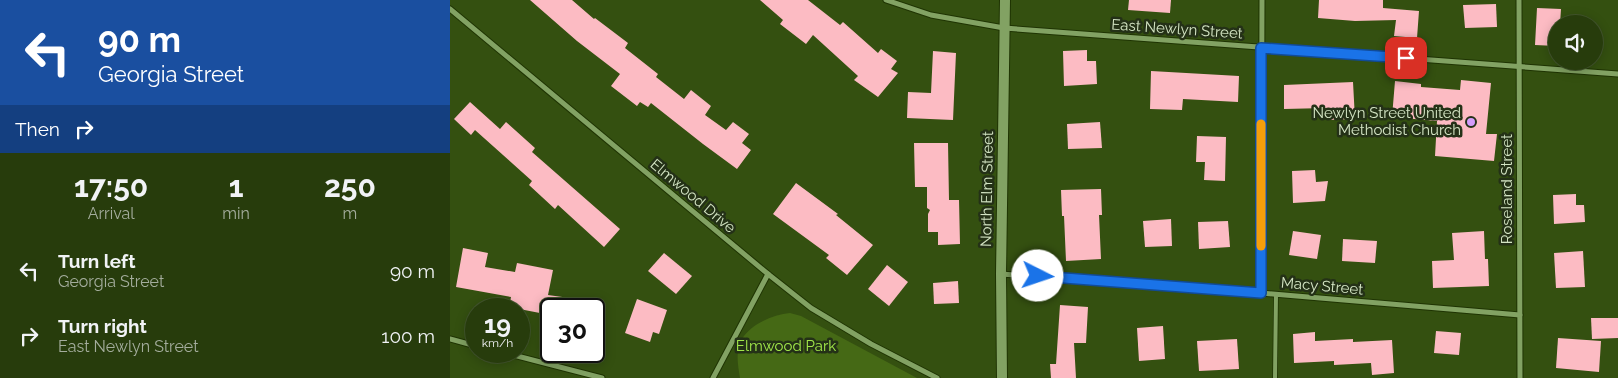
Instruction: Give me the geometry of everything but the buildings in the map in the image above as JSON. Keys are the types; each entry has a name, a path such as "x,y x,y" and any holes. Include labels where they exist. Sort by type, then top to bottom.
{"main road":[{"name":"North Elm Street","path":"1002,378 1001,274 1005,0"}],"street":[{"name":"East Newlyn Street","path":"886,0 931,15 1004,28 1618,74"},
{"path":"1261,293 1262,0"},
{"name":"Roseland Street","path":"1519,0 1520,378"},
{"name":"Elmwood Drive","path":"450,10 811,308 871,344 937,378"},
{"path":"713,378 768,274"},
{"name":"Macy Street","path":"1001,274 1276,294 1520,316"},
{"path":"450,339 465,343"},
{"path":"530,359 602,378"}],"lane":[{"path":"1274,378 1276,294"}],"green space":[{"name":"Elmwood Park","path":"790,313 801,316 917,378 740,378 738,348 746,333 763,321"}],"slow traffic":[{"path":"1261,124 1261,246"}],"place":[{"name":"Newlyn Street United Methodist Church","path":"1471,122"}],"route":[{"path":"1038,276 1261,293 1261,48 1406,58"}]}
